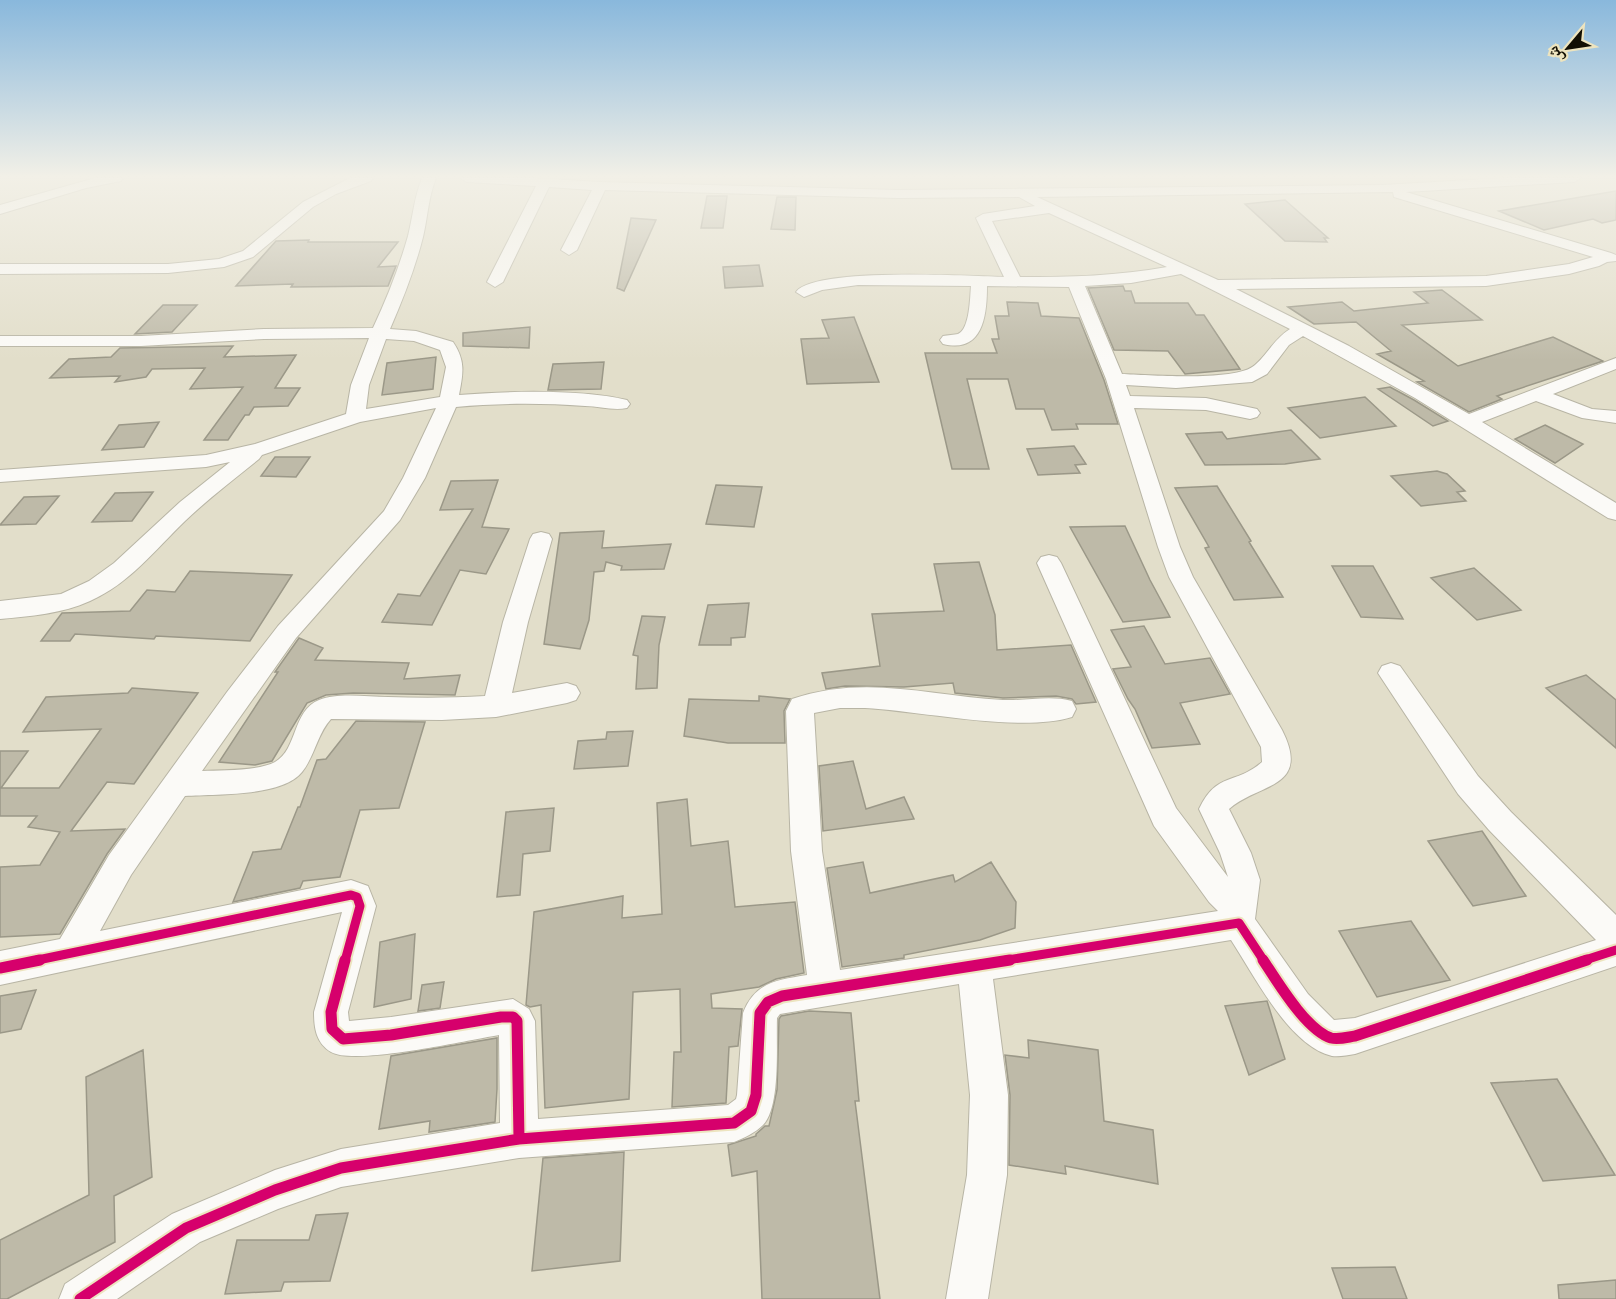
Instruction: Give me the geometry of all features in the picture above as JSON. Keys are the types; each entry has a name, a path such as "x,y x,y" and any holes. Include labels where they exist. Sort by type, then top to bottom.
{"street":[{"path":"0,269 166,268 224,262 254,250 266,239"},
{"path":"355,417 362,376 407,265 415,239"},
{"path":"495,282 516,239"},
{"path":"569,250 575,239"},
{"path":"993,239 1015,282"},
{"path":"1118,239 1303,328 1468,421 1616,513"},
{"path":"1547,239 1611,258"},
{"path":"1214,284 1486,281 1569,269 1611,258"},
{"path":"804,292 818,286 858,280 1075,282 1131,278 1183,269"},
{"path":"949,340 962,338 970,331 978,306 980,282"},
{"path":"1075,282 1115,379 1169,547 1181,577 1272,738 1276,751 1276,763 1271,772 1217,800 1214,809 1244,881 1239,916"},
{"path":"1115,379 1176,382 1245,378 1261,370 1283,341 1303,328"},
{"path":"0,341 141,341 264,334 379,333 416,336 447,346 453,356 455,367 449,400 414,477 392,514 287,632 175,784 120,865 71,952"},
{"path":"1468,421 1616,363"},
{"path":"1538,395 1589,414 1616,417"},
{"path":"0,476 206,461 260,449 355,417 449,400 492,398 587,400 620,404"},
{"path":"1122,402 1206,404 1251,413"},
{"path":"0,610 68,600 110,580 142,553 199,497 260,449"},
{"path":"496,706 501,674 519,605 541,539"},
{"path":"1049,563 1165,817 1239,916 1301,1013 1314,1029 1331,1038 1355,1036 1616,950"},
{"path":"1391,673 1468,785 1500,821 1616,938"},
{"path":"175,784 265,778 285,771 296,760 316,715 330,707 442,710 496,706 567,693"},
{"path":"827,989 813,917 807,855 801,772 800,711 802,706 817,701 889,698 1021,712 1062,710"},
{"path":"0,968 351,895 357,897 360,906 331,1012 332,1029 343,1039 391,1035 513,1017 517,1021 518,1030 519,1139"},
{"path":"80,1299 186,1228 275,1190 341,1168 519,1139 734,1123 751,1112 756,1095 760,1013 768,1002 782,996 974,966 1239,916"},
{"path":"968,1299 987,1175 989,1107 974,966"}],"building":[{"path":"627,239 648,239 624,291 617,288"},
{"path":"1282,239 1324,239 1327,242 1285,241"},
{"path":"309,240 308,242 398,242 378,267 396,266 388,286 291,287 293,284 236,286 276,241"},
{"path":"759,265 763,286 725,288 723,267"},
{"path":"1123,286 1125,291 1131,291 1135,303 1188,303 1196,315 1204,315 1240,369 1185,374 1168,351 1114,350 1088,288"},
{"path":"1442,290 1482,320 1402,325 1458,366 1553,337 1603,361 1497,396 1502,399 1469,412 1417,382 1424,381 1377,354 1391,351 1356,322 1314,324 1288,307 1342,302 1354,311 1428,303 1414,292"},
{"path":"1007,302 1038,303 1041,316 1079,318 1104,380 1118,424 1076,424 1078,429 1052,430 1044,409 1016,409 1008,379 967,379 989,469 952,469 925,353 997,353 992,339 999,339 995,316 1009,316"},
{"path":"163,305 197,305 172,332 135,334"},
{"path":"854,317 879,382 807,384 801,339 829,338 822,320"},
{"path":"530,327 529,348 463,346 463,333"},
{"path":"233,346 224,357 296,355 275,388 300,388 288,406 254,407 249,415 245,415 228,440 204,440 243,387 190,389 205,368 152,369 146,377 115,382 120,376 50,378 69,359 111,357 120,348"},
{"path":"436,357 433,389 382,395 387,363"},
{"path":"604,362 601,389 548,390 553,364"},
{"path":"1390,387 1448,421 1433,426 1378,389"},
{"path":"1365,397 1396,426 1320,438 1288,408"},
{"path":"159,422 144,447 102,450 119,425"},
{"path":"1545,425 1583,444 1555,463 1515,439"},
{"path":"1291,430 1320,459 1285,464 1205,465 1186,434 1222,432 1227,439"},
{"path":"1074,446 1086,464 1075,465 1080,473 1038,475 1027,449"},
{"path":"275,457 310,457 296,477 261,476"},
{"path":"1437,471 1447,474 1465,491 1457,492 1466,501 1421,506 1391,476"},
{"path":"498,480 482,527 509,529 486,574 460,570 432,625 382,622 398,594 420,596 473,509 440,510 451,481"},
{"path":"716,485 762,487 754,527 706,524"},
{"path":"1217,486 1283,597 1234,600 1205,548 1209,547 1175,488"},
{"path":"153,492 132,521 92,522 115,493"},
{"path":"59,496 36,524 0,525 24,497"},
{"path":"1125,526 1170,617 1123,622 1070,527"},
{"path":"604,531 602,548 671,544 664,569 621,570 622,566 606,562 604,571 594,572 589,620 580,649 544,644 560,533"},
{"path":"979,562 995,615 997,650 1071,645 1096,702 1076,704 1072,699 1056,696 1003,698 955,693 953,683 904,687 845,686 826,689 822,673 880,666 872,614 944,611 934,564"},
{"path":"1332,566 1373,566 1403,619 1361,617"},
{"path":"1474,568 1521,610 1477,620 1431,578"},
{"path":"190,571 292,575 250,641 156,636 154,639 75,634 70,641 41,641 62,613 130,611 147,590 175,592"},
{"path":"749,603 745,637 731,638 731,645 699,645 708,605"},
{"path":"642,616 665,617 659,645 657,688 636,689 638,656 633,655"},
{"path":"1144,626 1165,664 1210,658 1230,694 1180,703 1200,744 1152,748 1135,709 1113,669 1131,667 1111,630"},
{"path":"299,638 323,648 315,660 409,663 404,679 460,675 455,695 353,693 326,695 307,703 272,761 255,765 219,762"},
{"path":"1586,675 1616,700 1616,748 1546,688"},
{"path":"132,688 198,693 134,784 107,782 71,831 125,829 107,854 60,934 0,937 0,867 40,865 60,832 28,827 37,816 0,816 0,751 28,751 1,788 59,788 101,729 23,732 46,697 128,693"},
{"path":"759,696 790,699 784,711 785,743 728,743 684,736 689,699 759,701"},
{"path":"356,721 425,722 399,808 360,810 340,877 303,881 300,888 233,902 253,852 281,849 298,807 300,807 317,760 326,759"},
{"path":"633,731 628,766 574,769 578,741 606,739 607,732"},
{"path":"853,761 866,809 904,797 914,819 823,831 819,766"},
{"path":"687,799 691,846 728,841 735,907 795,902 804,973 776,979 759,987 711,994 712,1008 742,1009 738,1046 729,1047 726,1103 672,1107 674,1052 681,1052 680,989 633,992 629,1099 545,1108 541,1005 530,1007 526,1005 534,912 623,896 622,918 662,914 657,803"},
{"path":"554,808 550,851 523,854 520,895 497,897 506,812"},
{"path":"1482,831 1526,896 1473,906 1428,841"},
{"path":"863,862 870,893 953,875 955,882 991,862 1016,902 1015,928 980,940 904,955 904,958 842,967 827,868"},
{"path":"1411,921 1450,980 1377,997 1339,931"},
{"path":"415,934 411,999 374,1007 380,942"},
{"path":"444,982 440,1008 418,1011 422,985"},
{"path":"36,990 21,1029 0,1033 0,996"},
{"path":"1267,1001 1285,1059 1249,1075 1225,1006"},
{"path":"809,1011 851,1013 859,1101 855,1101 880,1299 762,1299 757,1171 732,1176 728,1145 756,1136 765,1126 769,1126 777,1090 779,1019 781,1016"},
{"path":"497,1038 495,1122 429,1132 430,1121 379,1129 391,1056"},
{"path":"1028,1040 1098,1050 1104,1121 1153,1130 1158,1184 1065,1166 1066,1174 1009,1165 1010,1095 1005,1055 1029,1058"},
{"path":"143,1050 152,1177 114,1196 115,1242 7,1299 0,1299 0,1240 89,1195 86,1077"},
{"path":"1557,1079 1615,1175 1543,1181 1491,1083"},
{"path":"624,1152 620,1261 532,1271 543,1158"},
{"path":"348,1213 330,1281 284,1282 281,1291 225,1294 237,1240 309,1240 316,1215"},
{"path":"1395,1267 1407,1299 1343,1299 1332,1268"},
{"path":"1616,1280 1616,1299 1559,1299 1558,1285"}],"cycle path":[{"path":"0,968 351,895 357,897 360,906 331,1012 332,1029 343,1039 391,1035 501,1017 513,1017 517,1021 519,1139 341,1168 275,1190 186,1228 80,1299"},
{"path":"519,1139 734,1123 751,1111 756,1095 760,1013 768,1002 782,996 1239,923 1309,1022 1321,1033 1337,1038 1355,1036 1616,950"}]}
